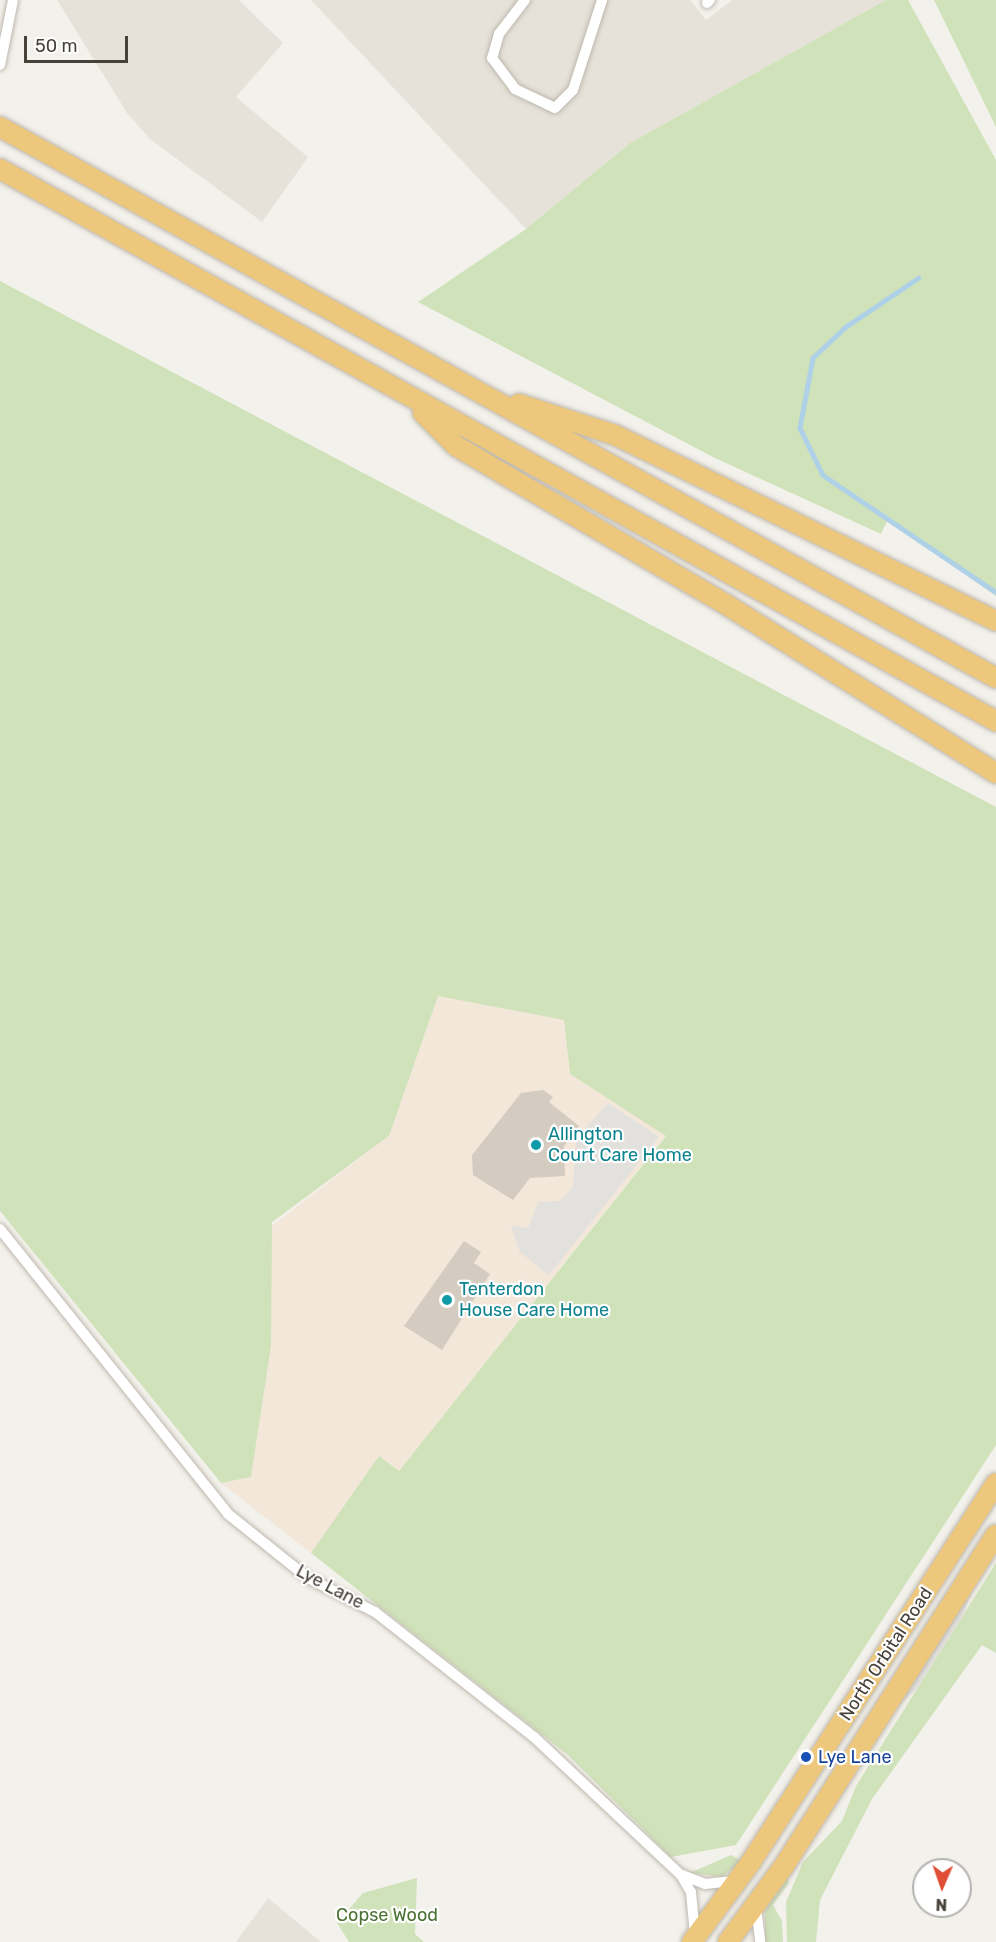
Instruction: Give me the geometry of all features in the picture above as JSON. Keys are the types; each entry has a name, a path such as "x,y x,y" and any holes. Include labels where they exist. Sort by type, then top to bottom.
{"highway":[{"path":"0,127 483,392 996,678"},
{"path":"0,169 409,398 996,721"},
{"path":"483,392 615,435 996,621"},
{"path":"409,398 456,446 727,605 996,773"},
{"name":"North Orbital Road","path":"693,1940 738,1881 996,1484"},
{"name":"North Orbital Road","path":"728,1942 756,1906 996,1535"}],"street":[{"path":"0,65 13,0"},
{"path":"525,0 499,34 492,58 515,89 555,108 573,90 602,0"},
{"name":"Lye Lane","path":"0,1229 185,1464 260,1544 394,1626 534,1737 681,1875 691,1892 693,1940"},
{"name":"Lye Lane","path":"681,1875 705,1884 738,1881"},
{"path":"756,1906 760,1942"}],"shaded area":[{"path":"57,0 239,0 283,43 236,97 308,157 262,222 150,139 127,113"},
{"path":"311,0 690,0 706,20 732,0 886,0 630,143 526,229"},
{"path":"438,996 564,1020 570,1074 666,1135 399,1471 379,1456 311,1553 221,1483 251,1477 271,1346 269,1228 389,1136"},
{"path":"608,1103 659,1137 549,1275 520,1252 511,1226 528,1228 538,1202 560,1201 573,1187 576,1139"},
{"path":"974,1584 963,1616 916,1690 893,1711"},
{"path":"268,1898 321,1942 236,1942"}],"green space":[{"path":"886,0 908,0 996,160 996,596 888,519 881,534 713,457 418,302 526,229 630,143"},
{"path":"934,0 996,0 996,127"},
{"path":"0,281 996,807 996,1445 736,1845 671,1857 568,1755 311,1553 379,1456 399,1471 666,1136 570,1074 564,1020 438,996 389,1136 272,1222 271,1346 251,1477 221,1483 0,1211"},
{"path":"996,1563 996,1653 982,1645 872,1799 820,1900 816,1942 787,1942 786,1902 803,1862 842,1821 856,1786"},
{"path":"731,1855 742,1861 722,1877 690,1873"},
{"path":"787,1874 789,1883 773,1905 782,1921 783,1942 765,1942 765,1911"},
{"name":"Copse Wood","path":"417,1878 415,1934 424,1942 349,1942 337,1923 363,1893"}],"building":[{"name":"Allington Court Care Home","path":"543,1090 553,1097 549,1102 579,1126 564,1146 565,1176 530,1178 513,1200 473,1175 472,1155 521,1093"},
{"name":"Tenterdon House Care Home","path":"464,1241 481,1252 474,1263 490,1274 442,1350 404,1326"}],"waterway":[{"path":"919,278 846,327 813,358 800,428 823,475 996,592"}],"place":[{"name":"Allington Court Care Home","path":"536,1145"},
{"name":"Tenterdon House Care Home","path":"447,1300"},
{"name":"Lye Lane","path":"806,1757"}]}
